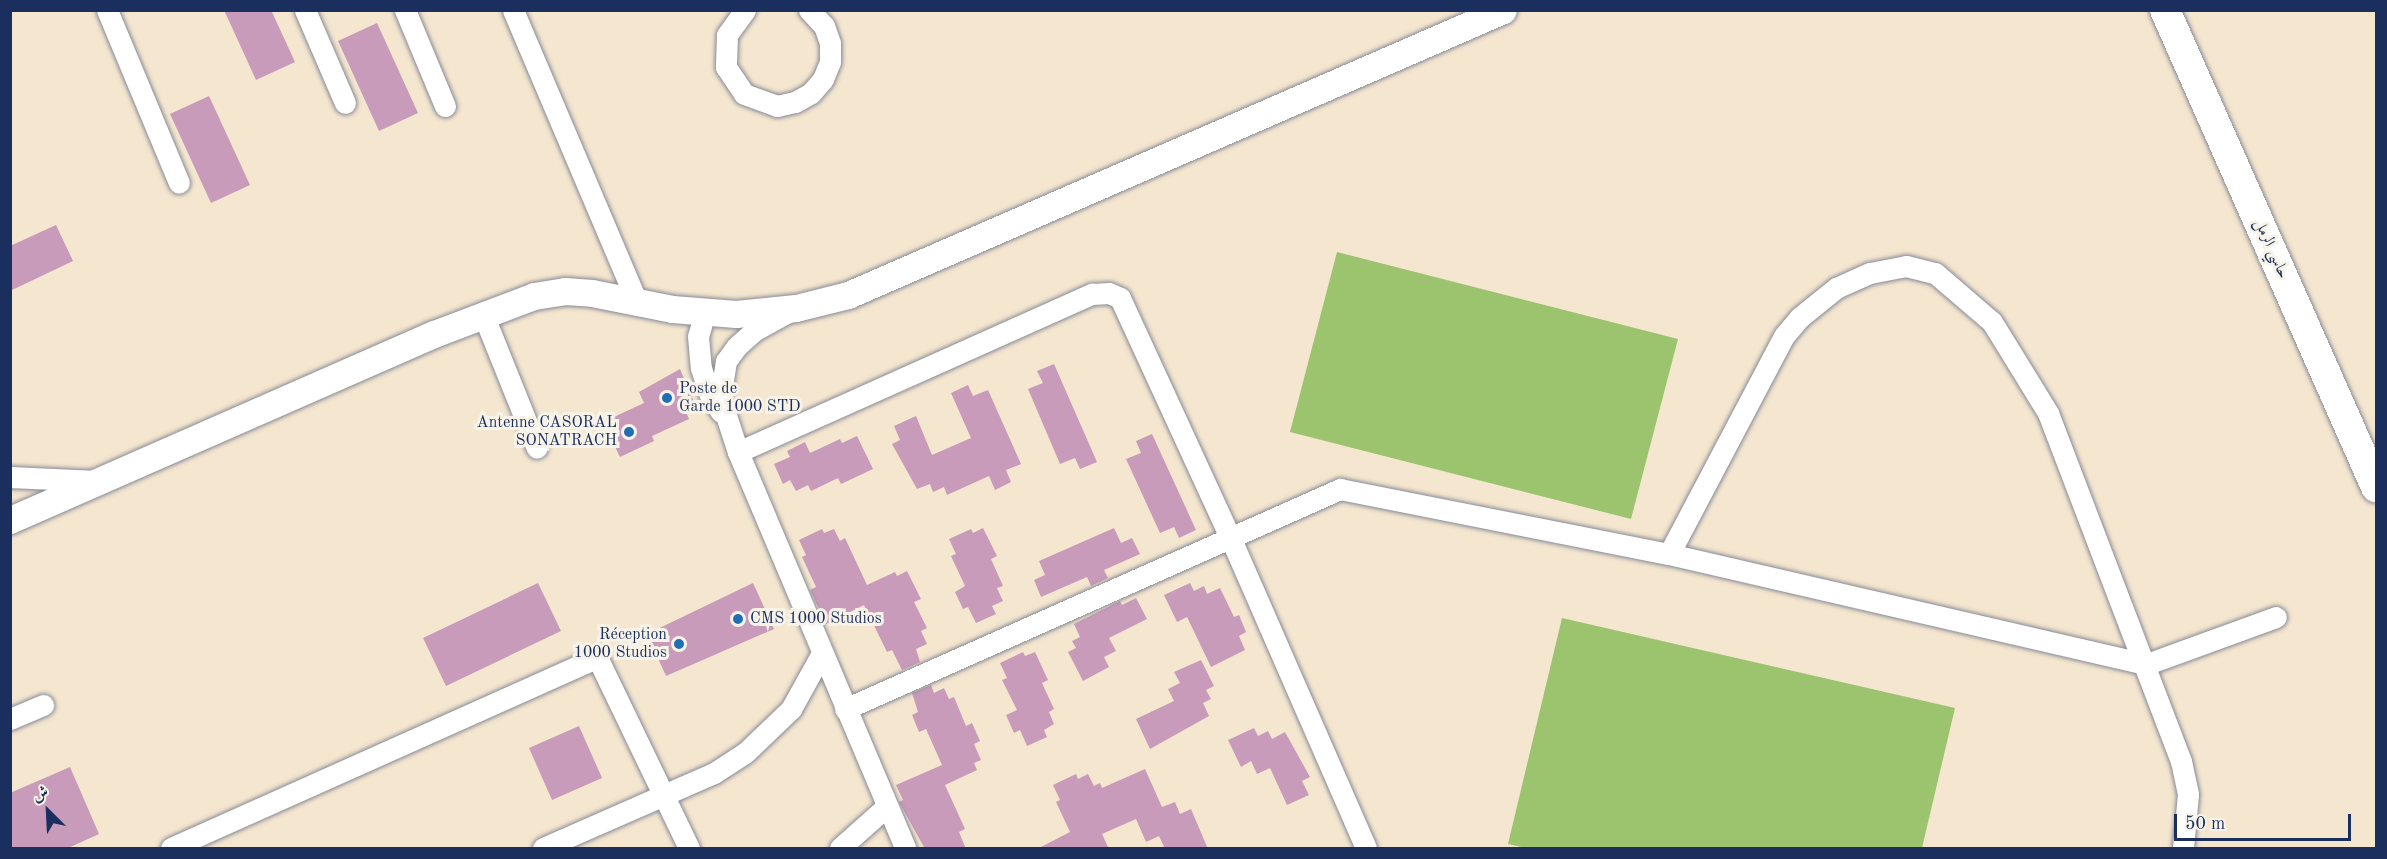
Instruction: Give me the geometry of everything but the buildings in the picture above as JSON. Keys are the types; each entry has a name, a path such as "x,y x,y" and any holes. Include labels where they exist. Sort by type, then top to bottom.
{"main road":[{"name":"حاسي الرمل","path":"2165,10 2376,487"}],"street":[{"path":"107,10 179,183"},
{"path":"305,10 345,103"},
{"path":"405,10 445,106"},
{"path":"513,10 636,300"},
{"path":"745,10 727,34 726,67 744,94 777,106 795,102 811,93 823,79 830,62 830,43 824,26 809,10"},
{"path":"10,520 483,314 534,296 565,291 705,312 736,314 796,308 848,296 952,253 1502,13"},
{"path":"1669,554 1784,336 1799,318 1836,288 1870,273 1917,267 1947,281 1985,315 2035,387 2147,664 2181,761 2188,794 2183,849"},
{"path":"738,452 1080,299 1109,293 1120,298 1231,539 1366,849"},
{"path":"796,308 755,330 726,361 720,397 738,452 905,849"},
{"path":"705,312 698,336 700,368 710,395 725,417"},
{"path":"483,314 537,448"},
{"path":"10,477 101,481"},
{"path":"845,709 1231,539 1329,492 1348,489 1669,554 2147,664 2276,617"},
{"path":"543,849 714,773 771,731 791,709 822,653"},
{"path":"171,849 597,657 689,849"},
{"path":"10,719 43,705"},
{"path":"840,849 886,807"}],"green space":[{"path":"1337,252 1678,339 1631,519 1290,432"},
{"path":"1562,618 1955,708 1922,848 1526,848 1508,844"}],"place":[{"name":"Poste de Garde 1000 STD","path":"667,398"},
{"name":"Antenne CASORAL SONATRACH","path":"629,432"},
{"name":"CMS 1000 Studios","path":"738,619"},
{"name":"Réception 1000 Studios","path":"679,644"}]}
